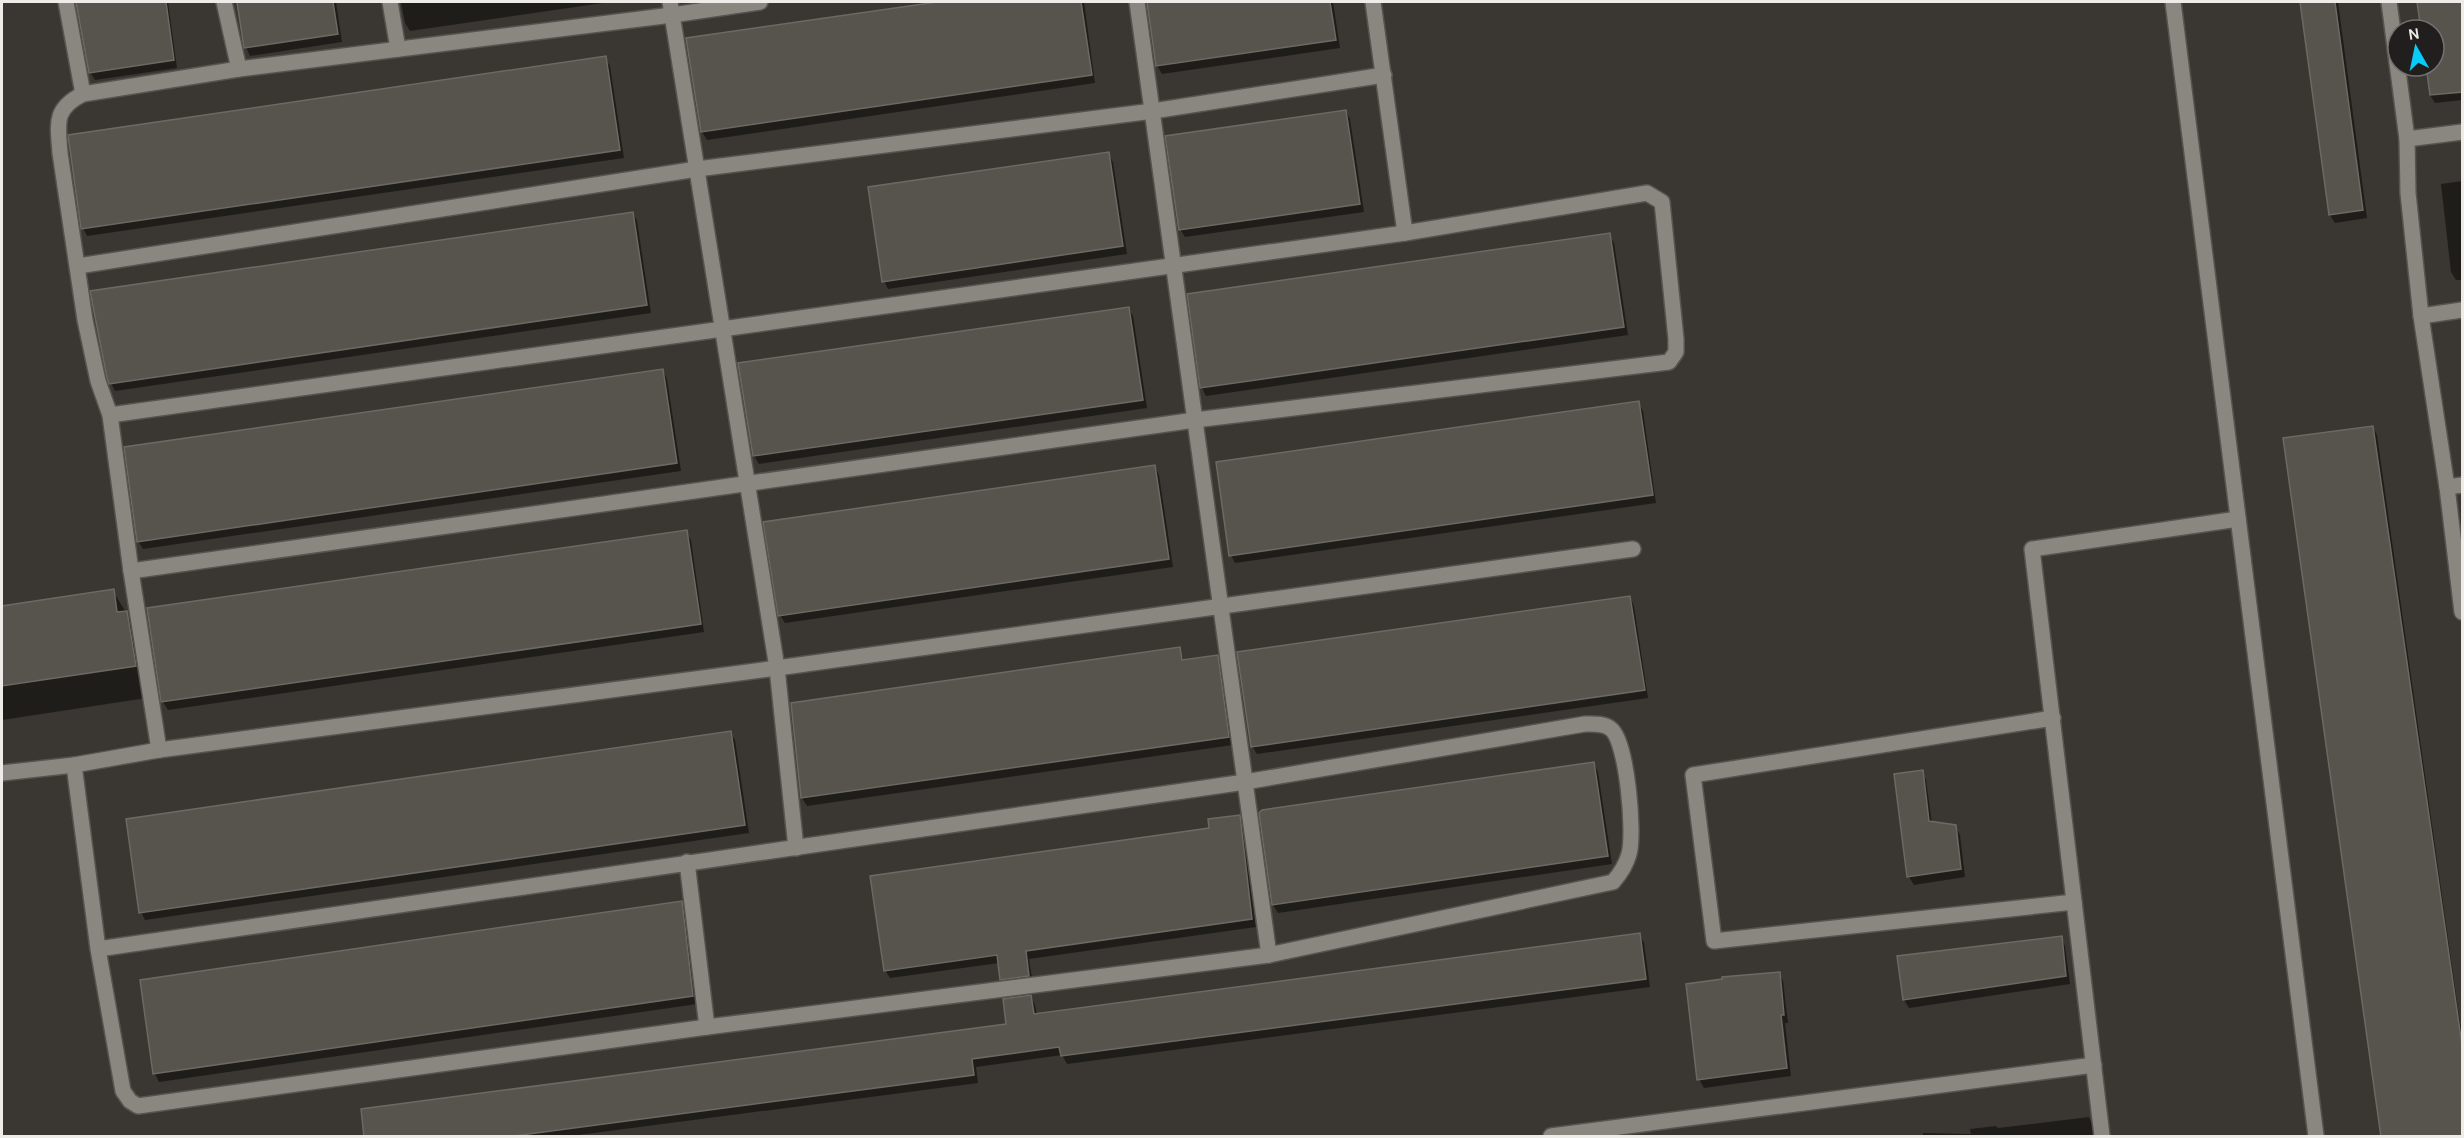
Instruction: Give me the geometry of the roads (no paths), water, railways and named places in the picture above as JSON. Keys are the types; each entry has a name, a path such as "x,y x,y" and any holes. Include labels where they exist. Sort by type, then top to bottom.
{"street":[{"path":"66,2 83,94"},
{"path":"224,2 239,69"},
{"path":"390,2 398,49"},
{"path":"159,750 131,572 110,415 98,381 87,330 60,153 58,127 61,110 70,100 83,94 239,69 398,49 671,8 760,2"},
{"path":"1137,2 1269,954"},
{"path":"1373,2 1405,233"},
{"path":"2173,2 2316,1137"},
{"path":"2389,2 2407,139 2408,193 2421,316 2455,486 2463,612"},
{"path":"671,8 777,668 796,848"},
{"path":"78,266 697,169 1153,111 1384,75"},
{"path":"2407,139 2463,132"},
{"path":"110,415 1405,233 1647,193 1662,202 1676,352 1669,362 1195,420 131,572"},
{"path":"2421,316 2463,310"},
{"path":"2102,1137 2032,549 2238,519"},
{"path":"2,773 74,765 159,750 777,668 1633,549"},
{"path":"2053,718 1693,775 1714,941 2074,902"},
{"path":"74,765 98,949 123,1091 130,1101 138,1106 708,1027 1269,954 1614,882 1624,870 1632,835 1620,741 1612,729 1601,724 1585,724 1245,782 98,949"},
{"path":"687,862 708,1027"},
{"path":"1551,1137 2094,1065"}]}
